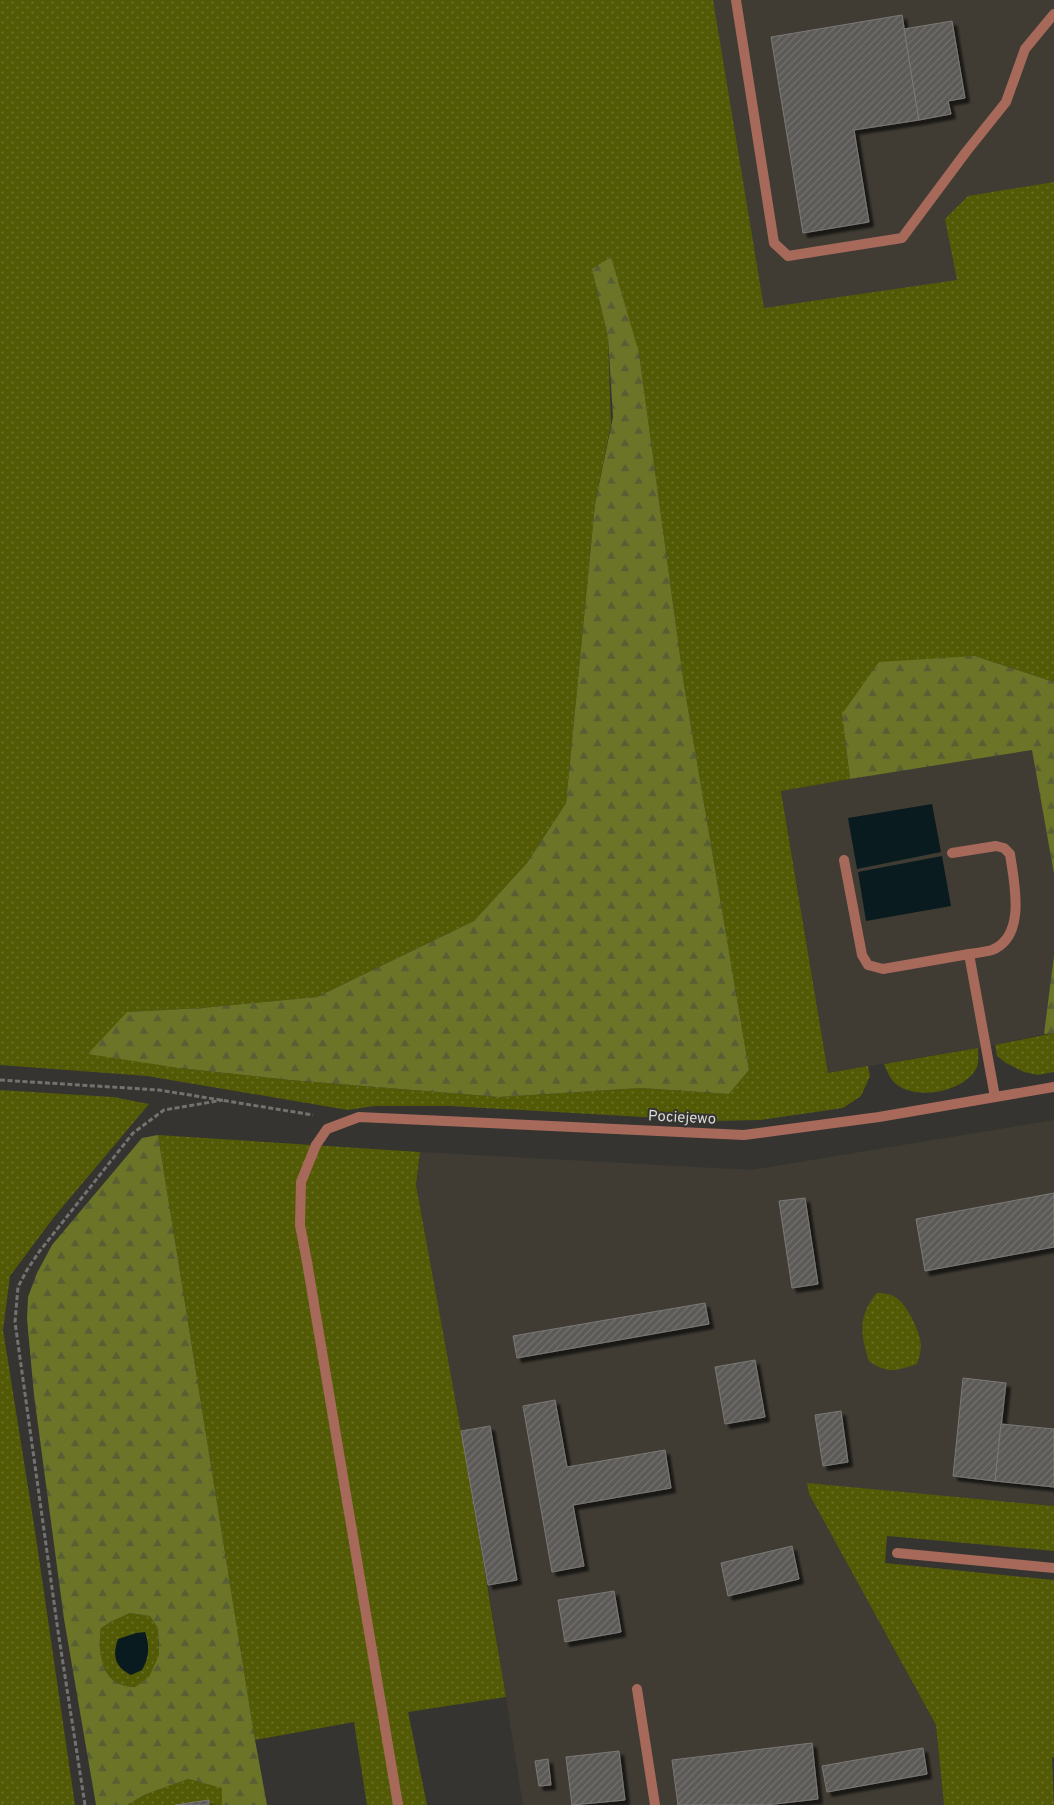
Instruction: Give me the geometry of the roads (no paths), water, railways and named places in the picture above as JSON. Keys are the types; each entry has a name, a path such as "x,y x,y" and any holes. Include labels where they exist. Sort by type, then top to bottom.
{"street":[{"path":"736,0 774,243 788,256 902,238 1006,102 1025,49 1054,14"},
{"path":"844,860 862,955 868,965 884,969 993,949 1008,938 1017,907 1010,854 1004,848 996,846 952,853"},
{"path":"969,954 995,1097"},
{"name":"Pociejewo","path":"398,1805 300,1225 301,1182 316,1146 327,1129 359,1117 744,1134 879,1117 1054,1087"},
{"path":"898,1553 1054,1568"},
{"path":"637,1689 655,1805"}]}
